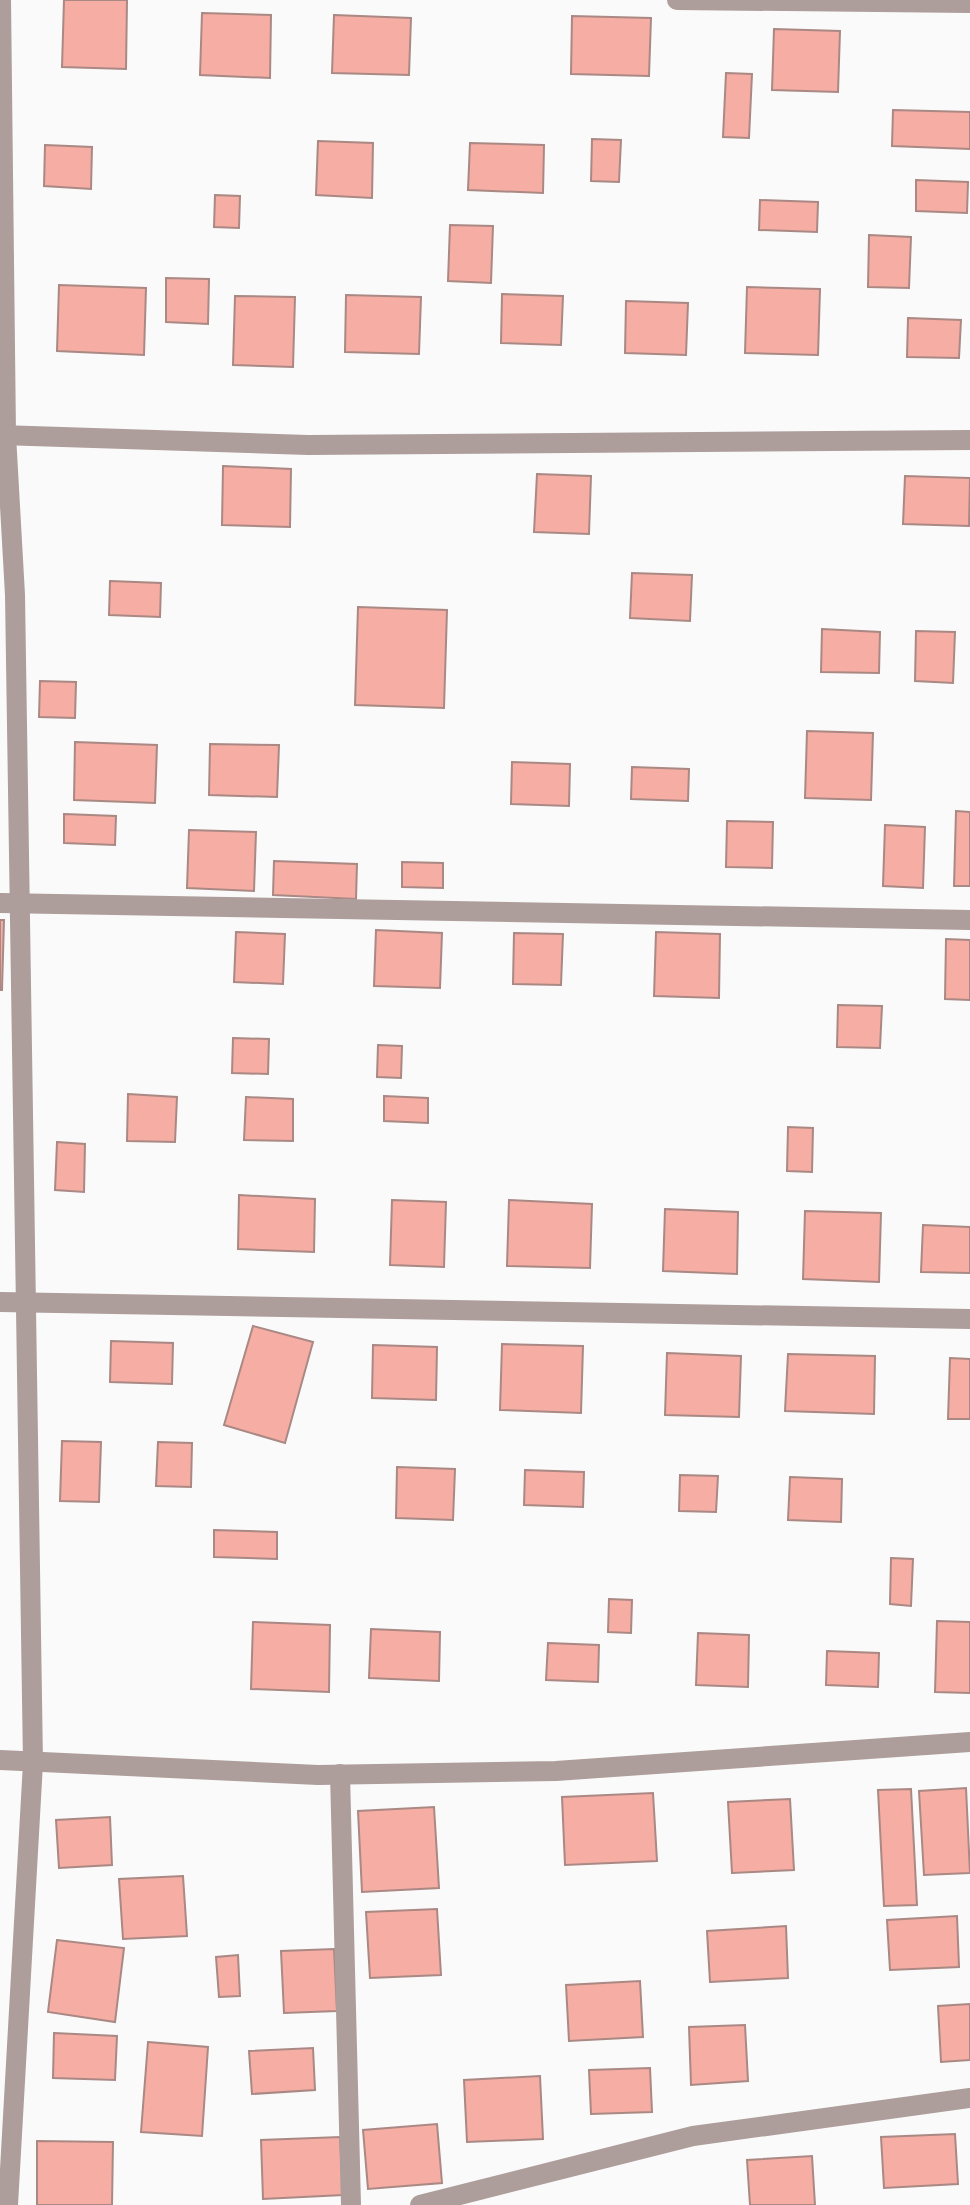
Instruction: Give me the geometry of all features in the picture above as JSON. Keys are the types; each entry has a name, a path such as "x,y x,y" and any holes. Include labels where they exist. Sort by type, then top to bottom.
{"street":[{"path":"1,0 3,435 15,595 10,903 26,1300 33,1763 8,2205"},
{"path":"677,0 970,3"},
{"path":"3,435 308,445 970,440"},
{"path":"10,903 970,920"},
{"path":"0,1302 26,1300 970,1319"},
{"path":"0,1760 340,1774 556,1771 970,1742"},
{"path":"340,1774 351,2205"},
{"path":"420,2205 693,2136 970,2098"}],"building":[{"path":"64,0 127,0 126,69 62,67"},
{"path":"202,13 271,15 270,78 200,75"},
{"path":"334,15 411,18 409,75 332,73"},
{"path":"572,16 651,18 649,76 571,74"},
{"path":"774,29 840,31 838,92 772,90"},
{"path":"726,73 752,74 749,138 723,137"},
{"path":"893,110 970,112 970,149 892,146"},
{"path":"592,139 621,140 619,182 591,181"},
{"path":"318,141 373,143 372,198 316,195"},
{"path":"470,143 544,145 543,193 468,190"},
{"path":"45,145 92,147 91,189 44,186"},
{"path":"916,180 968,182 967,213 916,211"},
{"path":"215,195 240,196 239,228 214,227"},
{"path":"760,200 818,202 817,232 759,230"},
{"path":"450,225 493,226 491,283 448,281"},
{"path":"869,235 911,237 909,288 868,287"},
{"path":"166,278 209,279 208,324 166,322"},
{"path":"59,285 146,288 144,355 57,351"},
{"path":"747,287 820,289 818,355 745,353"},
{"path":"502,294 563,296 561,345 501,343"},
{"path":"346,295 421,297 419,354 345,352"},
{"path":"235,296 295,297 293,367 233,365"},
{"path":"626,301 688,303 686,355 625,353"},
{"path":"908,318 961,320 959,358 907,357"},
{"path":"223,466 291,469 290,527 222,525"},
{"path":"537,474 591,476 589,534 534,532"},
{"path":"905,476 970,478 969,526 903,524"},
{"path":"632,573 692,575 690,621 630,618"},
{"path":"110,581 161,583 160,617 109,615"},
{"path":"358,607 447,610 444,708 355,705"},
{"path":"822,629 880,632 879,673 821,672"},
{"path":"916,631 955,632 953,683 915,681"},
{"path":"40,681 76,682 75,718 39,717"},
{"path":"807,731 873,733 871,800 805,798"},
{"path":"75,742 157,745 155,803 74,800"},
{"path":"210,744 279,745 277,797 209,795"},
{"path":"512,762 570,764 569,806 511,804"},
{"path":"632,767 689,769 688,801 631,799"},
{"path":"956,811 970,812 970,886 954,886"},
{"path":"64,814 116,816 115,845 64,843"},
{"path":"727,821 773,822 772,868 726,867"},
{"path":"885,825 925,827 923,888 883,886"},
{"path":"189,830 256,832 254,891 187,888"},
{"path":"274,861 357,864 356,899 273,895"},
{"path":"402,862 443,863 443,888 402,887"},
{"path":"0,920 4,920 2,990 0,990"},
{"path":"376,930 442,933 440,988 374,986"},
{"path":"236,932 285,934 283,984 234,982"},
{"path":"656,932 720,934 719,998 654,996"},
{"path":"514,933 563,934 561,985 513,984"},
{"path":"946,939 970,940 970,1000 945,999"},
{"path":"838,1005 882,1006 880,1048 837,1047"},
{"path":"233,1038 269,1039 268,1074 232,1073"},
{"path":"378,1045 402,1046 401,1078 377,1077"},
{"path":"128,1094 177,1097 175,1142 127,1141"},
{"path":"384,1096 428,1098 428,1123 384,1121"},
{"path":"246,1097 293,1099 293,1141 244,1140"},
{"path":"788,1127 813,1128 812,1172 787,1171"},
{"path":"57,1142 85,1144 84,1192 55,1190"},
{"path":"239,1195 315,1199 314,1252 238,1249"},
{"path":"392,1200 446,1202 444,1267 390,1265"},
{"path":"509,1200 592,1204 590,1268 507,1266"},
{"path":"665,1209 738,1212 737,1274 663,1271"},
{"path":"805,1211 881,1213 879,1282 803,1279"},
{"path":"923,1225 970,1227 970,1273 921,1272"},
{"path":"253,1326 313,1342 285,1443 224,1425"},
{"path":"111,1341 173,1343 172,1384 110,1382"},
{"path":"502,1344 583,1346 581,1413 500,1410"},
{"path":"373,1345 437,1347 436,1400 372,1398"},
{"path":"667,1353 741,1356 739,1417 665,1415"},
{"path":"788,1354 875,1356 874,1414 785,1411"},
{"path":"950,1358 970,1359 970,1419 948,1419"},
{"path":"62,1441 101,1442 99,1502 60,1501"},
{"path":"158,1442 192,1443 191,1487 156,1486"},
{"path":"397,1467 455,1469 453,1520 396,1518"},
{"path":"525,1470 584,1472 583,1507 524,1505"},
{"path":"680,1475 718,1476 716,1512 679,1511"},
{"path":"790,1477 842,1479 841,1522 788,1520"},
{"path":"214,1530 277,1532 277,1559 214,1557"},
{"path":"891,1558 913,1559 911,1606 890,1604"},
{"path":"609,1599 632,1600 631,1633 608,1632"},
{"path":"937,1621 970,1622 970,1693 935,1692"},
{"path":"253,1622 330,1625 329,1692 251,1689"},
{"path":"371,1629 440,1632 439,1681 369,1678"},
{"path":"698,1633 749,1635 748,1687 696,1685"},
{"path":"548,1643 599,1645 598,1682 546,1680"},
{"path":"827,1651 879,1653 878,1687 826,1685"},
{"path":"966,1788 970,1873 924,1875 919,1791"},
{"path":"911,1789 917,1905 884,1906 878,1790"},
{"path":"653,1793 657,1861 565,1865 562,1797"},
{"path":"790,1799 794,1870 732,1873 728,1802"},
{"path":"434,1807 439,1888 362,1892 358,1811"},
{"path":"110,1817 112,1865 59,1868 56,1820"},
{"path":"183,1876 187,1936 123,1939 119,1879"},
{"path":"437,1909 441,1975 370,1978 366,1912"},
{"path":"957,1916 959,1967 890,1970 887,1920"},
{"path":"786,1926 788,1978 710,1982 707,1931"},
{"path":"57,1940 124,1948 115,2022 48,2012"},
{"path":"334,1949 337,2011 284,2013 281,1951"},
{"path":"238,1955 240,1996 219,1997 216,1957"},
{"path":"640,1981 643,2037 569,2041 566,1985"},
{"path":"970,2004 970,2060 941,2062 938,2006"},
{"path":"745,2025 748,2081 691,2085 689,2027"},
{"path":"54,2033 117,2036 115,2080 53,2078"},
{"path":"148,2042 208,2047 202,2136 141,2132"},
{"path":"313,2048 315,2090 252,2094 249,2051"},
{"path":"650,2068 652,2112 591,2114 589,2070"},
{"path":"540,2076 543,2139 467,2142 464,2080"},
{"path":"437,2124 442,2183 368,2189 363,2130"},
{"path":"955,2134 958,2184 884,2188 881,2137"},
{"path":"340,2137 343,2195 263,2199 261,2140"},
{"path":"37,2141 113,2142 112,2205 37,2205"},
{"path":"812,2156 815,2205 750,2205 747,2160"}]}
